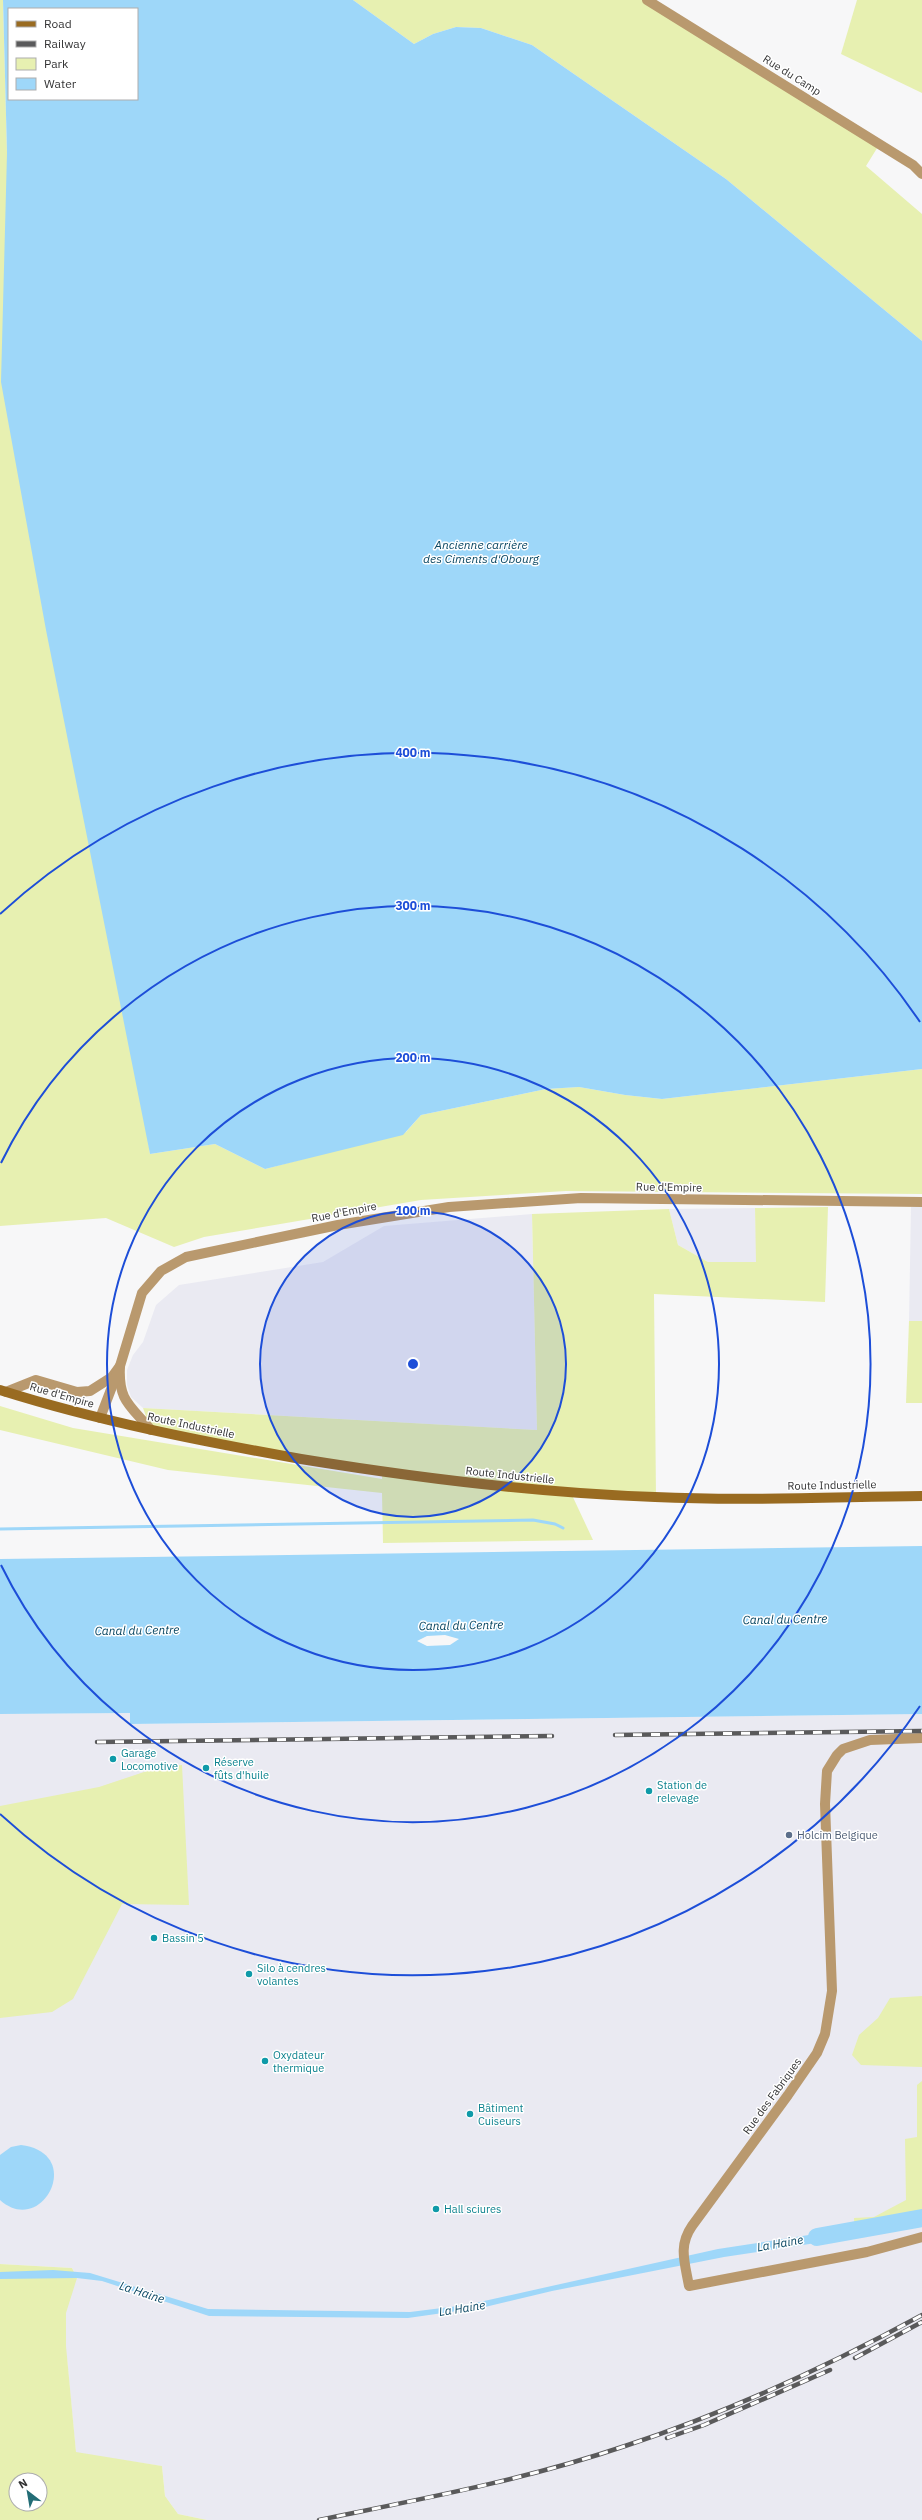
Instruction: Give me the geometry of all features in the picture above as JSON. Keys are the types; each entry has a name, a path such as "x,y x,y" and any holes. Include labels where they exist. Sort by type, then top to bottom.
{"main road":[{"name":"Rue d'Empire","path":"3,1391 100,1418"},
{"name":"Route Industrielle","path":"100,1418 151,1430 355,1468 484,1485 570,1493 735,1499 922,1496"}],"street":[{"name":"Rue du Camp","path":"647,0 913,165 922,174"},
{"name":"Rue d'Empire","path":"100,1418 120,1366 142,1293 151,1281 173,1263 202,1253 310,1231 442,1208 581,1198 922,1202"},
{"path":"3,1391 36,1380 77,1392 90,1391 112,1377 120,1366"},
{"path":"120,1366 119,1379 124,1399 151,1430"},
{"name":"Rue des Fabriques","path":"922,1738 870,1740 843,1749 836,1755 828,1772 825,1804 832,1991 825,2034 817,2053 788,2095 692,2226 684,2239 682,2250 689,2286 867,2252 922,2237"}],"shaded area":[{"path":"922,1206 922,1321 909,1321 911,1207"},
{"path":"755,1208 757,1262 708,1262 678,1245 669,1209"},
{"path":"532,1214 537,1430 143,1408 131,1397 127,1385 127,1370 133,1355 143,1342 156,1305 179,1285 323,1262 384,1226"},
{"path":"130,1713 130,1724 922,1714 922,2520 207,2520 178,2514 165,2496 162,2466 76,2453 67,2359 67,2512 0,2520 0,2323 77,2278 72,2268 0,2264 0,1714"}],"green space":[{"path":"0,0 3,0 7,153 150,1154 215,1144 265,1169 406,1132 421,1115 546,1089 579,1087 625,1095 662,1099 922,1069 922,1194 566,1191 421,1200 204,1237 174,1247 106,1218 0,1226"},
{"path":"353,0 647,0 879,145 866,166 922,214 922,341 726,179 532,45 481,28 456,27 433,34 414,44"},
{"path":"857,0 922,0 922,93 841,54"},
{"path":"828,1207 825,1302 654,1294 656,1497 571,1493 593,1540 383,1543 382,1493 168,1470 0,1430 0,1406 73,1428 382,1479 382,1472 151,1430 143,1408 537,1430 532,1214 669,1209 678,1245 708,1262 756,1262 755,1208"},
{"path":"909,1321 922,1321 922,1403 906,1403"},
{"path":"182,1765 189,1905 122,1904 73,1999 52,2012 0,2018 0,1806 99,1787 159,1767"},
{"path":"922,1996 922,2067 861,2065 852,2055 859,2035 878,2018 890,1998"},
{"path":"922,2081 922,2226 855,2237 854,2218 874,2217 906,2200 905,2139 917,2137 917,2085"},
{"path":"0,2264 72,2268 77,2278 66,2313 66,2346 76,2452 162,2466 165,2496 178,2514 207,2520 0,2520"}],"water":[{"name":"Ancienne carrière des Ciments d'Obourg","path":"3,0 353,0 414,44 433,34 456,27 481,28 532,45 726,179 922,341 922,1069 662,1099 625,1095 579,1087 546,1089 421,1115 403,1135 265,1169 215,1144 150,1154 46,630 1,382 7,153"},
{"name":"Canal du Centre","path":"922,1546 922,1714 130,1724 130,1713 0,1714 0,1559"},
{"path":"21,2145 40,2151 51,2162 54,2176 51,2190 42,2201 30,2209 16,2209 0,2200 0,2155 11,2147"},
{"path":"841,2230 842,2239 724,2257 552,2291 485,2307 408,2318 209,2316 102,2281 77,2278 0,2279 0,2272 53,2270 90,2273 208,2309 410,2312 466,2305 718,2249"}],"pier":[{"path":"445,1635 459,1639 450,1645 427,1646 417,1641 427,1636"}],"waterway":[{"path":"0,1529 533,1520 555,1524 563,1528"},
{"name":"La Haine","path":"817,2237 922,2218"}],"railway":[{"path":"615,1735 922,1731"},
{"path":"97,1742 552,1736"},
{"path":"319,2520 511,2479 625,2446 702,2418 776,2387 850,2353 922,2315"},
{"path":"855,2358 922,2322"},
{"path":"667,2438 704,2425 830,2370"}],"place":[{"name":"Garage Locomotive","path":"113,1759"},
{"name":"Réserve fûts d'huile","path":"206,1768"},
{"name":"Station de relevage","path":"649,1791"},
{"name":"Holcim Belgique","path":"789,1835"},
{"name":"Bassin 5","path":"154,1938"},
{"name":"Silo à cendres volantes","path":"249,1974"},
{"name":"Oxydateur thermique","path":"265,2061"},
{"name":"Bâtiment Cuiseurs","path":"470,2114"},
{"name":"Hall sciures","path":"436,2209"}]}
